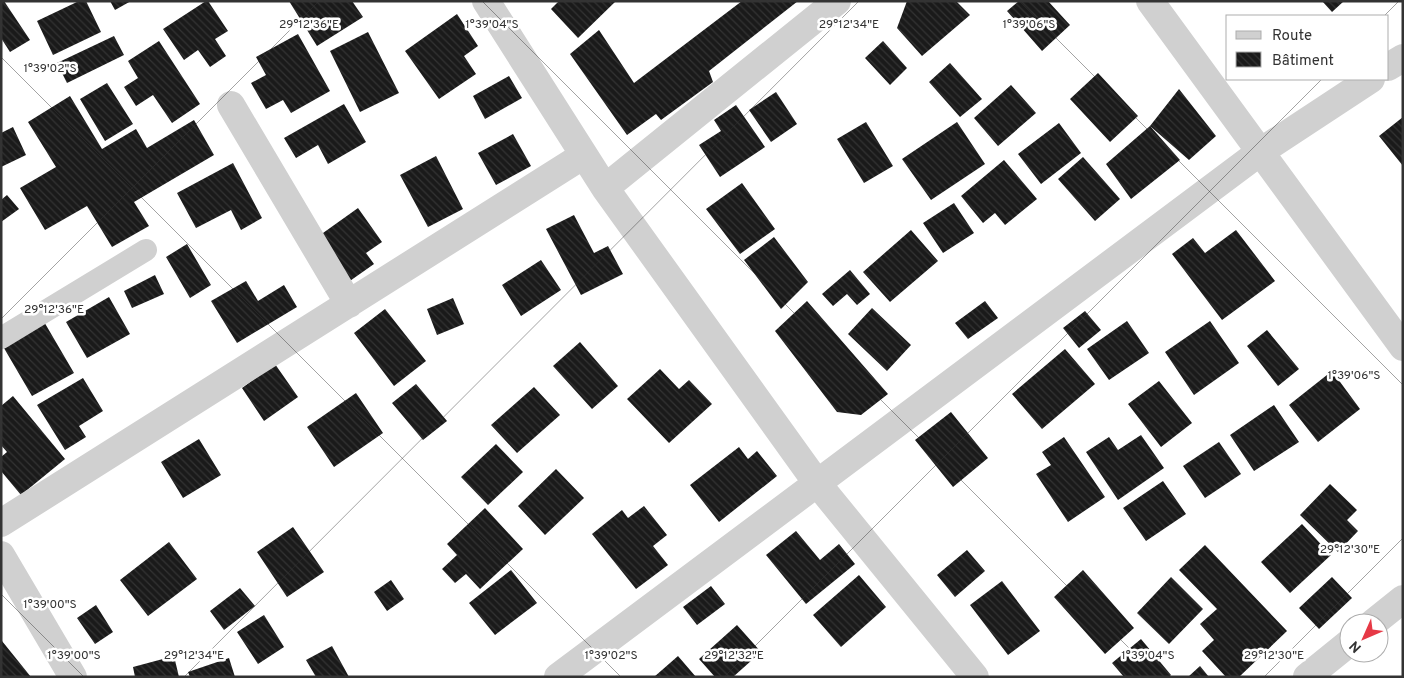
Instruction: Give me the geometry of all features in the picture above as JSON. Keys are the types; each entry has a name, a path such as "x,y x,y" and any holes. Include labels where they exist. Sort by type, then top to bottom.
{"street":[{"path":"486,1 605,188 817,483 975,677"},
{"path":"605,188 837,1"},
{"path":"1150,1 1403,347"},
{"path":"1389,67 1403,58"},
{"path":"558,677 1260,152 1369,80"},
{"path":"230,105 349,304"},
{"path":"1,522 584,155"},
{"path":"1,555 73,677"},
{"path":"1386,613 1403,599"},
{"path":"1308,677 1339,651"}],"lane":[{"path":"1,338 146,250"}],"building":[{"path":"1,1 4,1 30,40 10,52 1,38"},
{"path":"79,1 86,1 101,32 53,55 37,21"},
{"path":"110,1 131,1 115,10"},
{"path":"208,1 228,31 215,39 226,56 210,67 198,50 184,60 163,29"},
{"path":"289,1 352,1 363,17 317,46"},
{"path":"559,1 616,1 578,38 551,9"},
{"path":"742,1 798,1 709,71 713,82 661,120 656,114 627,135 570,54 599,30 634,83"},
{"path":"907,1 956,1 970,15 922,56 897,28"},
{"path":"1019,1 1048,1 1070,25 1042,51 1007,11"},
{"path":"1322,1 1344,1 1332,12"},
{"path":"457,14 478,46 464,56 476,74 439,99 405,51"},
{"path":"368,32 399,93 360,112 330,51"},
{"path":"298,34 330,91 291,113 283,100 266,109 251,83 266,75 256,57"},
{"path":"114,36 124,55 67,83 57,63"},
{"path":"159,41 200,104 172,123 153,95 136,106 124,87 138,78 128,61"},
{"path":"883,41 907,68 890,85 865,58"},
{"path":"950,63 982,99 960,117 929,82"},
{"path":"1098,73 1138,116 1110,142 1070,99"},
{"path":"509,76 522,98 485,119 473,96"},
{"path":"107,83 133,124 105,141 80,99"},
{"path":"1011,85 1036,113 998,146 974,118"},
{"path":"1179,89 1216,136 1189,160 1150,126"},
{"path":"776,92 797,124 771,142 749,110"},
{"path":"70,96 102,149 136,129 147,148 194,120 214,155 134,202 149,226 112,247 87,206 45,230 20,188 56,167 28,122"},
{"path":"344,104 366,142 328,164 318,145 296,158 284,138"},
{"path":"736,105 765,147 720,177 699,145 721,131 714,120"},
{"path":"1403,117 1403,166 1379,136"},
{"path":"866,122 893,166 864,183 837,139"},
{"path":"957,122 985,164 931,200 902,159"},
{"path":"1059,123 1081,153 1041,184 1018,154"},
{"path":"1150,126 1180,160 1131,199 1106,164"},
{"path":"13,127 26,155 1,167 1,133"},
{"path":"513,134 531,166 496,185 478,153"},
{"path":"436,156 463,209 428,227 400,175"},
{"path":"1083,157 1120,199 1095,221 1058,179"},
{"path":"1004,160 1037,199 1005,225 995,213 983,223 961,196"},
{"path":"233,163 262,218 241,230 231,210 196,228 177,193"},
{"path":"742,183 775,229 740,254 706,209"},
{"path":"7,195 19,209 1,222 1,200"},
{"path":"954,203 974,233 943,253 923,223"},
{"path":"358,208 382,242 366,253 374,264 347,283 316,238"},
{"path":"574,215 594,253 608,246 623,274 581,295 546,229"},
{"path":"911,230 938,261 890,302 863,272"},
{"path":"1236,230 1275,281 1222,320 1172,254 1193,238 1205,253"},
{"path":"774,237 808,282 781,309 744,260"},
{"path":"187,244 211,285 190,298 166,257"},
{"path":"541,260 561,290 521,316 502,285"},
{"path":"850,270 870,294 857,305 847,294 833,306 822,294"},
{"path":"155,275 164,294 132,308 124,291"},
{"path":"246,281 258,301 284,285 297,307 237,343 211,301"},
{"path":"109,297 130,334 87,358 66,322"},
{"path":"453,298 464,324 437,335 427,309"},
{"path":"807,301 888,394 861,415 837,412 775,331"},
{"path":"985,301 998,318 968,339 955,323"},
{"path":"872,308 911,345 887,371 848,334"},
{"path":"385,309 426,361 394,386 354,333"},
{"path":"1085,311 1101,330 1079,348 1063,328"},
{"path":"43,320 74,373 32,396 1,343"},
{"path":"1127,321 1149,353 1109,380 1087,349"},
{"path":"1210,321 1239,363 1194,395 1165,352"},
{"path":"1267,330 1299,369 1278,386 1247,346"},
{"path":"580,342 618,386 592,409 553,366"},
{"path":"1065,349 1095,384 1042,429 1012,394"},
{"path":"275,364 298,397 264,421 242,388"},
{"path":"660,369 679,389 689,380 712,404 669,443 627,399"},
{"path":"1332,371 1360,409 1318,442 1289,405"},
{"path":"83,378 103,411 79,426 86,437 65,450 37,405"},
{"path":"1159,381 1192,423 1161,447 1128,404"},
{"path":"416,384 447,421 423,440 392,403"},
{"path":"534,387 560,415 517,453 491,425"},
{"path":"356,393 383,433 334,467 307,427"},
{"path":"13,396 65,459 21,495 1,471 1,457 7,452 1,445 1,406"},
{"path":"1274,405 1299,442 1254,471 1230,435"},
{"path":"951,412 988,458 953,487 915,440"},
{"path":"1141,435 1164,468 1118,500 1086,452 1109,437 1118,450"},
{"path":"1064,437 1105,497 1068,522 1036,474 1051,465 1042,452"},
{"path":"199,439 221,475 183,498 161,462"},
{"path":"1219,442 1241,474 1205,498 1183,466"},
{"path":"496,444 523,472 488,505 461,477"},
{"path":"739,447 748,459 757,451 777,476 719,522 690,485"},
{"path":"556,469 584,498 545,535 518,506"},
{"path":"1163,481 1186,514 1146,541 1123,508"},
{"path":"1330,484 1357,510 1347,520 1358,531 1338,552 1300,515"},
{"path":"644,506 667,535 653,546 668,565 636,589 592,534 622,510 628,518"},
{"path":"485,508 523,549 480,589 466,574 455,583 442,569 457,555 447,544"},
{"path":"1302,524 1331,555 1290,593 1261,562"},
{"path":"293,527 324,572 287,597 257,552"},
{"path":"796,531 820,560 839,544 855,564 806,604 766,555"},
{"path":"169,542 197,579 148,616 120,580"},
{"path":"1205,545 1287,631 1239,677 1226,677 1202,651 1214,640 1200,624 1217,609 1179,570"},
{"path":"967,550 985,571 955,597 937,575"},
{"path":"511,570 537,603 495,635 469,603"},
{"path":"1083,570 1134,628 1105,654 1054,597"},
{"path":"859,575 886,607 841,647 813,615"},
{"path":"1171,577 1203,609 1169,644 1137,613"},
{"path":"1332,577 1352,598 1319,629 1299,608"},
{"path":"391,580 404,599 387,611 374,592"},
{"path":"1002,581 1040,631 1008,655 970,605"},
{"path":"711,586 725,604 697,625 683,607"},
{"path":"240,588 255,606 224,630 210,611"},
{"path":"96,605 113,632 95,644 77,618"},
{"path":"264,615 284,647 258,664 237,632"},
{"path":"737,625 761,652 733,677 715,677 699,659"},
{"path":"1141,639 1171,675 1169,677 1124,677 1112,663"},
{"path":"2,641 31,677 1,677"},
{"path":"332,646 349,677 316,677 306,660"},
{"path":"174,656 179,677 135,677 133,667"},
{"path":"678,656 696,677 654,677"},
{"path":"229,658 235,677 190,677 188,672"},
{"path":"1200,666 1209,677 1188,677"}]}
